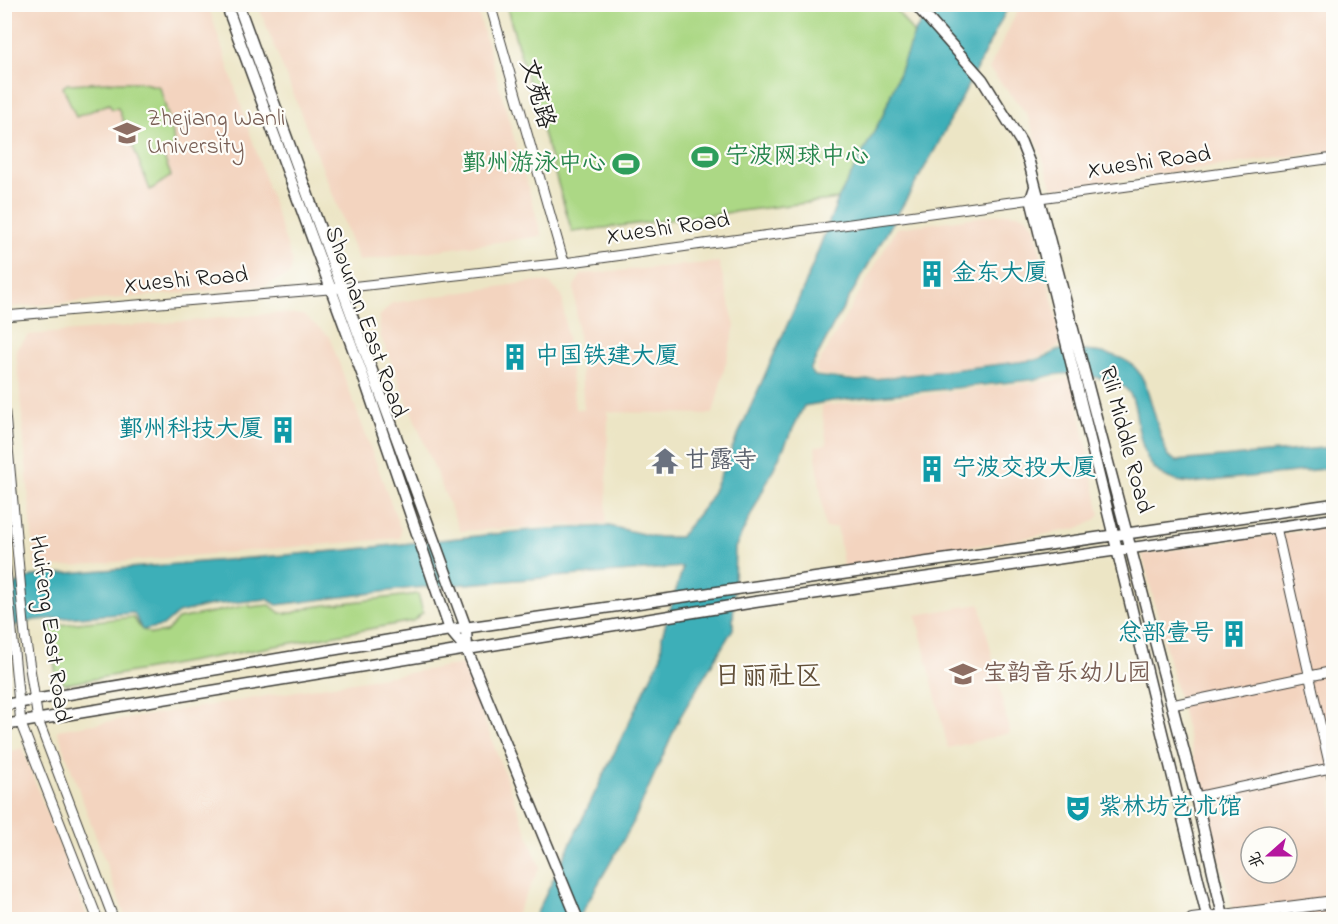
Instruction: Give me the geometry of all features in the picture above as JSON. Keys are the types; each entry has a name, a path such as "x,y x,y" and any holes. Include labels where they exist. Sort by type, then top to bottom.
{"main road":[{"name":"Shounan East Road","path":"226,4 466,628"},
{"name":"Shounan East Road","path":"238,4 450,630 467,650"},
{"name":"Rili Middle Road","path":"917,7 981,79 1021,142 1071,335 1116,550 1208,918"},
{"name":"Rili Middle Road","path":"1085,394 1128,533 1196,797 1223,917"},
{"path":"4,705 450,630 1334,504"},
{"path":"4,725 755,602 1334,519"},
{"path":"466,628 467,650 547,838 578,920"},
{"path":"1192,920 1334,902"}],"street":[{"name":"文苑路","path":"490,4 564,263"},
{"name":"Xueshi Road","path":"4,316 336,289 564,263 907,216 1035,194 1334,158"},
{"name":"Huifeng East Road","path":"4,403 25,636 38,720 114,920"},
{"path":"1276,527 1330,754 1334,785"},
{"name":"Huifeng East Road","path":"4,549 21,724 98,920"},
{"path":"1172,705 1334,671"},
{"path":"1196,797 1330,768"}],"shaded area":[{"path":"1021,4 1333,5 1333,151 1053,188 1027,114 989,69"},
{"name":"Zhejiang Wanli University","path":"5,5 208,5 292,261 290,275 265,286 5,308"},
{"path":"258,5 476,5 542,236 359,261"},
{"path":"1008,213 1024,215 1034,225 1063,343 1042,356 1025,360 859,379 818,374 816,368 897,228"},
{"path":"719,262 735,326 713,414 608,412 606,523 460,531 380,335 379,317 392,303 537,281 549,283 562,295 575,409 584,410 574,286 582,274"},
{"path":"278,313 303,315 329,336 401,530 400,538 35,569 16,349 29,335"},
{"path":"1073,378 1100,515 1094,521 1075,529 844,569 837,527 825,528 815,447 827,444 821,406"},
{"path":"1333,526 1333,919 1235,919 1142,554"},
{"name":"宝韵音乐幼儿园","path":"980,604 1010,733 948,748 916,615"},
{"path":"463,664 540,867 514,919 126,919 57,730"},
{"path":"22,748 88,919 5,919 5,753"}],"green space":[{"name":"宁波网球中心","path":"506,5 893,5 914,34 883,115 838,199 572,232"},
{"path":"139,82 160,87 173,134 174,147 162,152 171,176 150,190 118,108 112,109 109,104 76,117 63,87 67,84"},
{"path":"418,594 423,612 413,621 66,684 56,676 50,626 133,617 140,628 151,634 166,632 178,619 249,605 250,607 270,605 280,613 293,613 311,607"}],"water":[{"path":"931,5 1009,5 936,148 834,324 810,370 815,376 858,381 1035,360 1050,355 1056,350 1089,351 1113,355 1129,362 1139,373 1146,387 1168,456 1176,461 1333,447 1333,468 1192,483 1167,478 1151,465 1146,456 1132,397 1127,390 1109,380 1079,375 1059,374 1039,379 804,406 735,548 733,629 680,717 632,825 578,919 534,919 661,656 662,636 683,567 414,588 277,605 267,599 211,605 178,613 163,626 142,630 134,613 35,620 5,628 4,591 32,576 347,550 531,530 609,526 656,537 680,537 709,500 804,287 838,199 883,115 914,34"}],"place":[{"name":"Zhejiang Wanli University","path":"127,133"},
{"name":"宁波网球中心","path":"705,157"},
{"name":"鄞州游泳中心","path":"626,164"},
{"name":"金东大厦","path":"932,274"},
{"name":"中国铁建大厦","path":"515,357"},
{"name":"鄞州科技大厦","path":"283,430"},
{"name":"甘露寺","path":"665,461"},
{"name":"宁波交投大厦","path":"932,469"},
{"name":"总部壹号","path":"1234,634"},
{"name":"宝韵音乐幼儿园","path":"963,674"},
{"name":"紫林坊艺术馆","path":"1078,808"}],"district":[{"name":"日丽社区","path":"768,677"}]}
